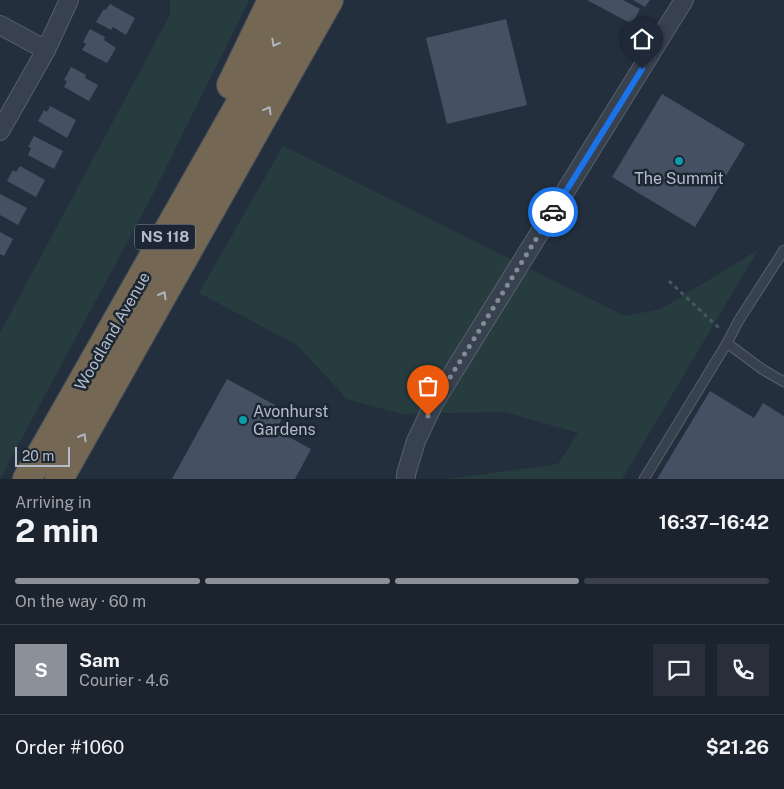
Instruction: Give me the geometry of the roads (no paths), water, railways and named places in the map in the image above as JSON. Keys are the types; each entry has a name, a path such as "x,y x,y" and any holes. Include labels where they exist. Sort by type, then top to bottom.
{"highway":[{"path":"29,476 134,260 244,60 272,0"},
{"name":"Woodland Avenue","path":"29,476 299,0"},
{"name":"Woodland Avenue","path":"59,479 329,0"},
{"path":"286,78 347,0"}],"street":[{"path":"0,131 46,50 69,0"},
{"path":"406,479 416,441 434,403 684,0"},
{"path":"0,25 46,50"}],"lane":[{"path":"644,479 739,320 784,250"},
{"path":"727,343 762,369 784,382"}],"place":[{"name":"The Summit","path":"679,161"},
{"name":"Avonhurst Gardens","path":"243,420"}]}
